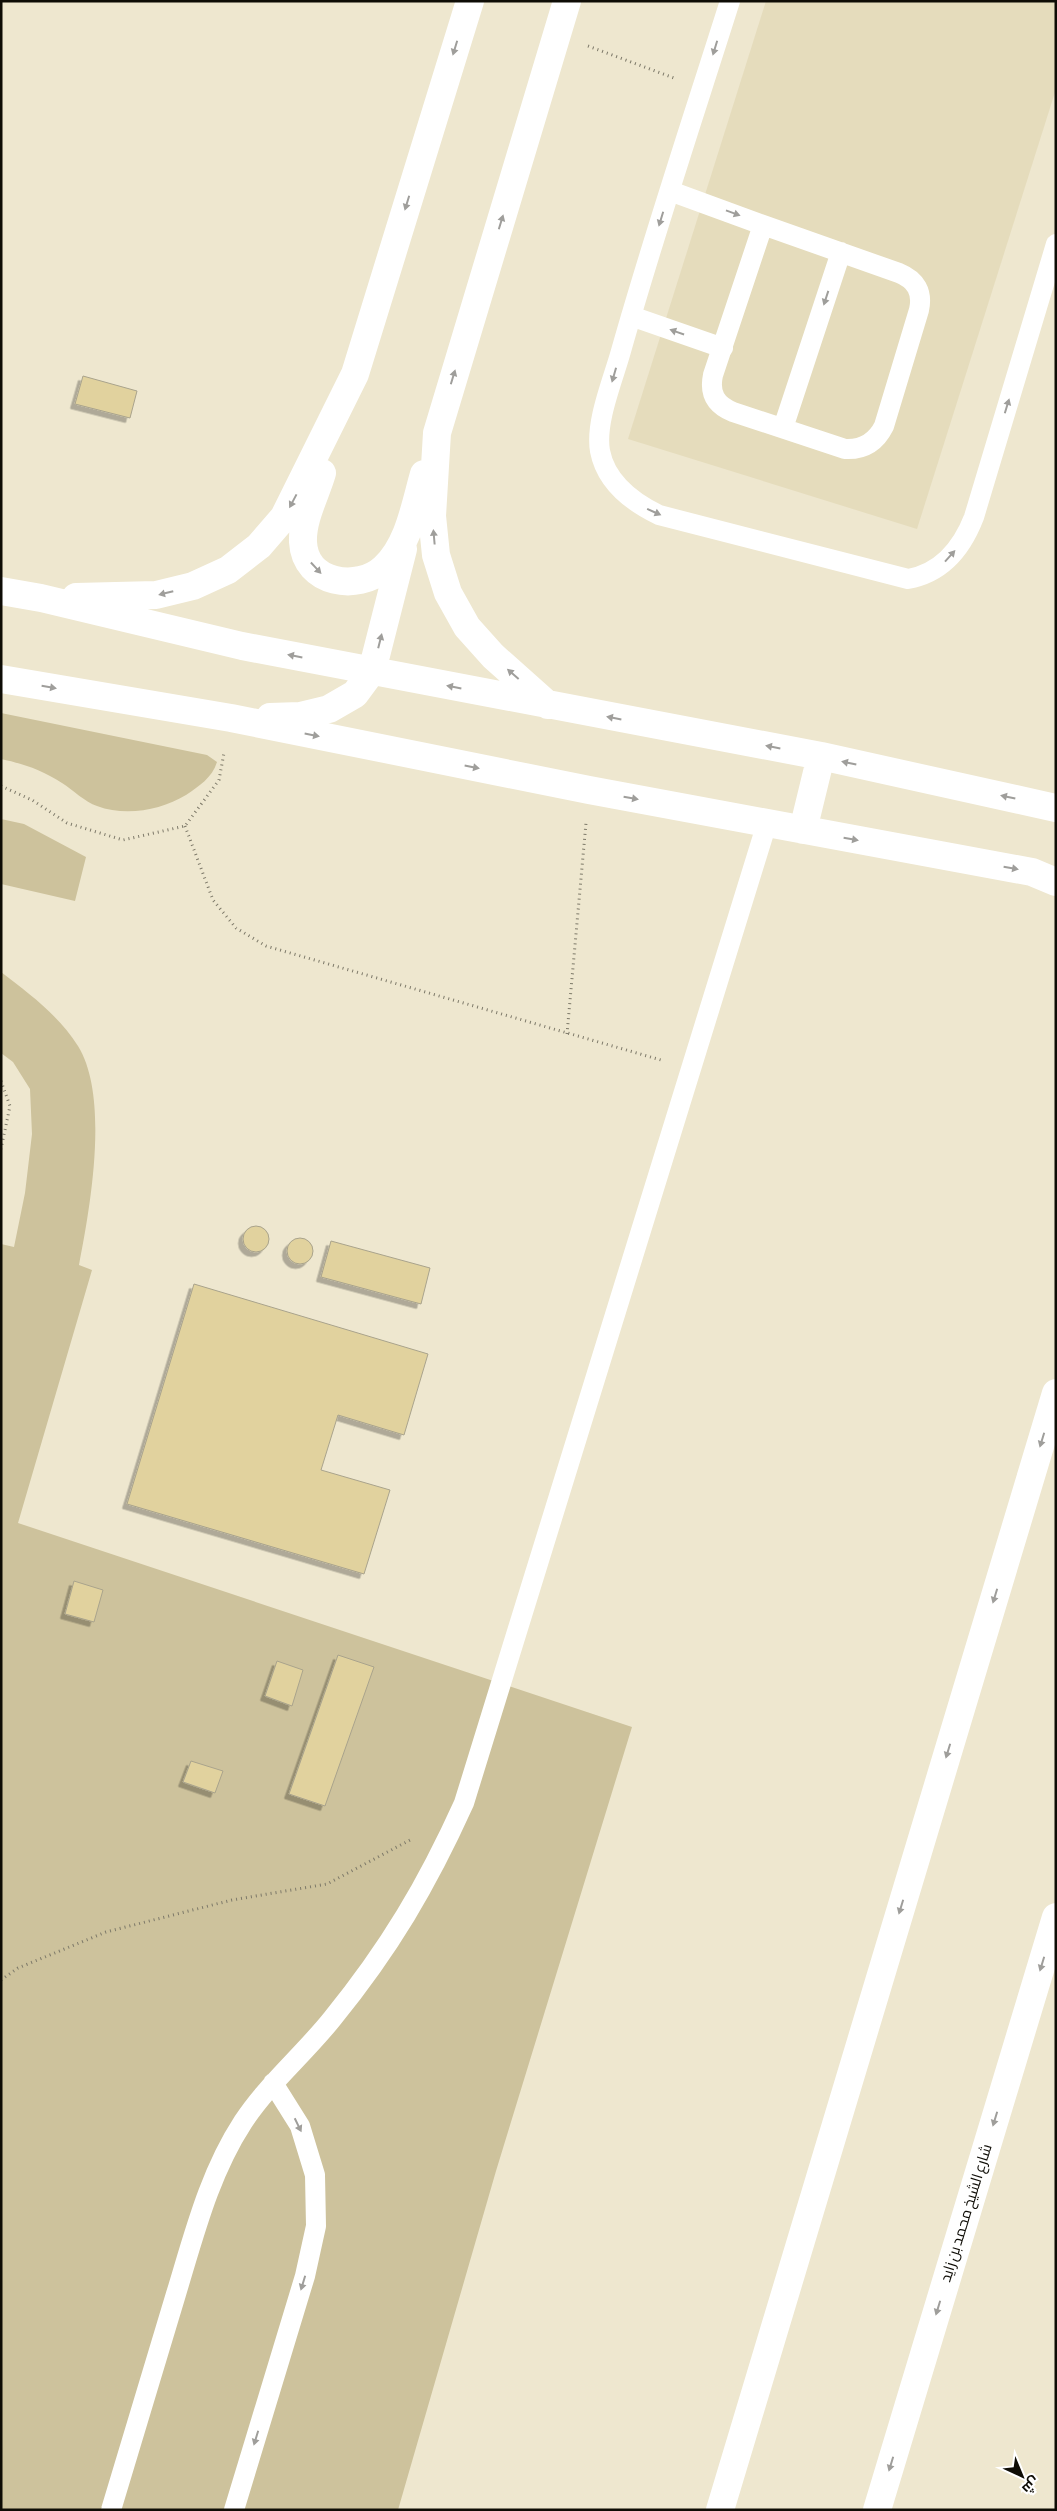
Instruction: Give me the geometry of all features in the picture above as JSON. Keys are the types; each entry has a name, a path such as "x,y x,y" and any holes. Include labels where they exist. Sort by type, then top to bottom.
{"main road":[{"path":"406,538 385,567 372,576 356,582 341,582 327,578 315,569 307,557 303,543 304,528 355,374 470,1"},
{"path":"231,718 300,716 329,708 354,694 372,671 406,538 567,1"},
{"path":"41,598 156,595 194,586 228,570 259,546 284,517 355,374"},
{"path":"437,433 432,516 436,556 448,593 467,627 492,656 550,706"},
{"path":"1,591 41,598 158,628 550,706 821,756 1056,808"},
{"path":"1,679 231,718 589,790 1032,872 1056,882"},
{"path":"803,830 821,756"},
{"path":"720,2510 1056,1393"},
{"name":"شارع الشيخ محمد بن زايد","path":"877,2510 1056,1917"}],"lane":[{"path":"730,1 631,316 600,424 600,451 610,474 621,490 638,505 659,515 908,579 924,576 942,565 968,533 1056,244"},
{"path":"670,191 908,277 919,292 919,310 884,426 872,442 855,450 836,447 724,408 717,402 711,385 764,225"},
{"path":"782,428 841,252"},
{"path":"631,316 723,348"},
{"path":"111,2510 199,2217 217,2168 243,2122 273,2083 330,2021 370,1971 406,1918 437,1862 464,1804 767,823"},
{"path":"234,2510 305,2276 316,2226 314,2175 300,2126 273,2083"}],"path":[{"path":"557,35 703,88"},
{"path":"1,786 32,800 67,823 122,840 185,826 219,780 231,718"},
{"path":"567,1034 589,790"},
{"path":"185,826 213,900 236,928 266,946 690,1068"},
{"path":"1,1081 10,1106 1,1149"},
{"path":"1,1980 18,1968 106,1932 232,1900 328,1884 420,1833"}],"shaded area":[{"path":"766,1 1056,1 1056,89 917,529 628,439"},
{"path":"1,713 207,755 217,762 212,773 196,788 166,805 131,811 108,809 88,802 55,778 25,765 1,759"},
{"path":"1,819 24,824 86,857 75,901 1,884"},
{"path":"1,972 53,1015 78,1046 88,1068 93,1094 95,1123 95,1154 92,1184 79,1265 92,1270 18,1523 632,1727 496,2171 398,2510 1,2510 1,1244 14,1247 25,1193 32,1134 30,1089 13,1062 1,1053"}],"building":[{"path":"83,376 137,391 130,418 75,404"},
{"path":"256,1226 265,1230 269,1239 265,1248 256,1252 247,1248 243,1239 247,1230"},
{"path":"300,1238 309,1242 313,1251 309,1260 300,1264 291,1260 287,1251 291,1242"},
{"path":"331,1241 430,1268 421,1304 321,1277"},
{"path":"194,1284 428,1354 404,1435 338,1415 321,1470 390,1490 364,1574 127,1504"},
{"path":"74,1581 103,1590 94,1622 65,1614"},
{"path":"338,1655 374,1667 325,1806 289,1794"},
{"path":"277,1661 303,1670 292,1706 265,1696"},
{"path":"191,1761 223,1771 215,1793 183,1782"}]}
